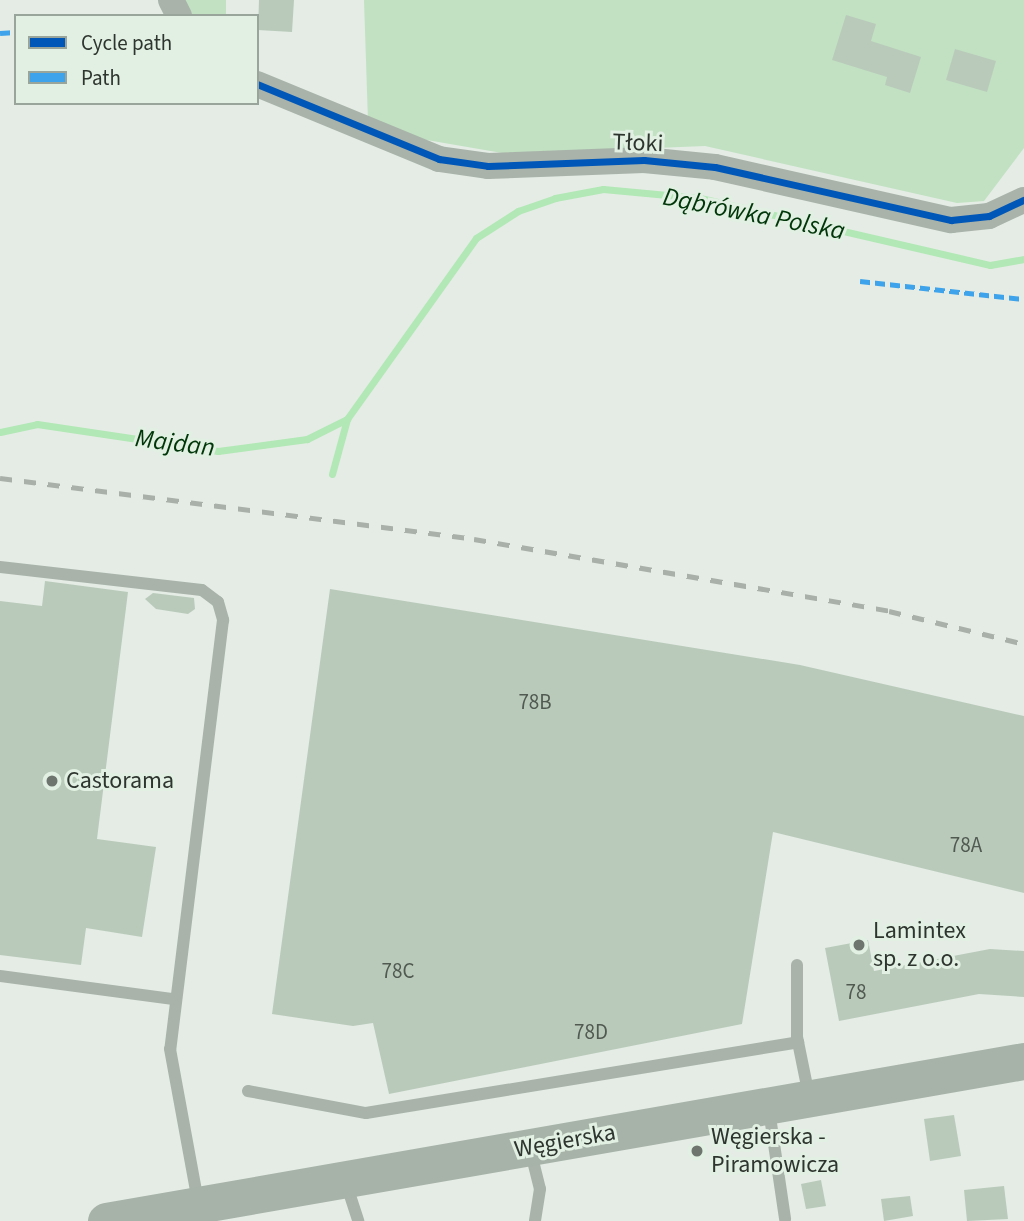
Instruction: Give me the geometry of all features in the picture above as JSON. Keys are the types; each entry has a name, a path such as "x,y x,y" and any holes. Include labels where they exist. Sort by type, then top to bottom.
{"main road":[{"name":"Węgierska","path":"106,1221 1024,1061"}],"street":[{"name":"Tłoki","path":"259,85 439,159 488,166 644,160 715,167 951,220 989,216 1024,200"}],"lane":[{"path":"0,567 202,590 218,602 223,621 173,999 170,1049 198,1204"},
{"path":"797,965 798,1042 809,1099"},
{"path":"0,976 173,999"},
{"path":"248,1091 366,1114 798,1042"},
{"path":"769,1106 785,1219"},
{"path":"529,1147 540,1189 536,1221"},
{"path":"345,1179 358,1221"}],"green space":[{"path":"185,0 226,0 226,14 192,14"},
{"path":"364,0 1024,0 1024,148 984,201 957,203 705,146 508,154 421,139 368,121"}],"building":[{"path":"259,0 294,0 292,32 259,30"},
{"path":"846,15 876,24 871,41 921,57 910,93 885,85 887,77 832,60"},
{"path":"955,49 996,61 987,92 946,80"},
{"name":"Castorama","path":"45,581 128,592 97,839 156,847 142,937 86,928 81,965 0,955 0,601 42,606"},
{"path":"330,589 800,665 1024,716 1024,893 773,832 742,1024 389,1094 373,1023 353,1026 272,1014"},
{"path":"153,593 194,598 195,609 188,614 156,609 145,599"},
{"path":"868,940 874,971 990,949 1024,951 1024,997 979,994 839,1021 825,948"},
{"path":"954,1115 961,1156 930,1161 924,1119"},
{"path":"821,1180 826,1206 806,1209 801,1184"},
{"path":"1004,1186 1008,1219 967,1221 964,1190"},
{"path":"910,1196 913,1216 884,1221 881,1199"}],"waterway":[{"name":"Dąbrówka Polska","path":"332,474 347,419 476,238 518,211 555,198 603,189 700,198 990,265 1024,259"},
{"name":"Majdan","path":"0,432 37,424 218,451 307,439 347,419"}],"railway":[{"path":"0,478 474,539 889,611 1024,644"}],"marked path":[{"path":"0,33 14,32"},
{"path":"860,281 1024,299"}],"cycle path":[{"path":"259,85 439,159 488,166 644,160 715,167 951,220 989,216 1024,200"}],"place":[{"name":"Castorama","path":"52,781"},
{"name":"Lamintex sp. z o.o.","path":"859,945"},
{"name":"Węgierska - Piramowicza","path":"697,1151"}]}
